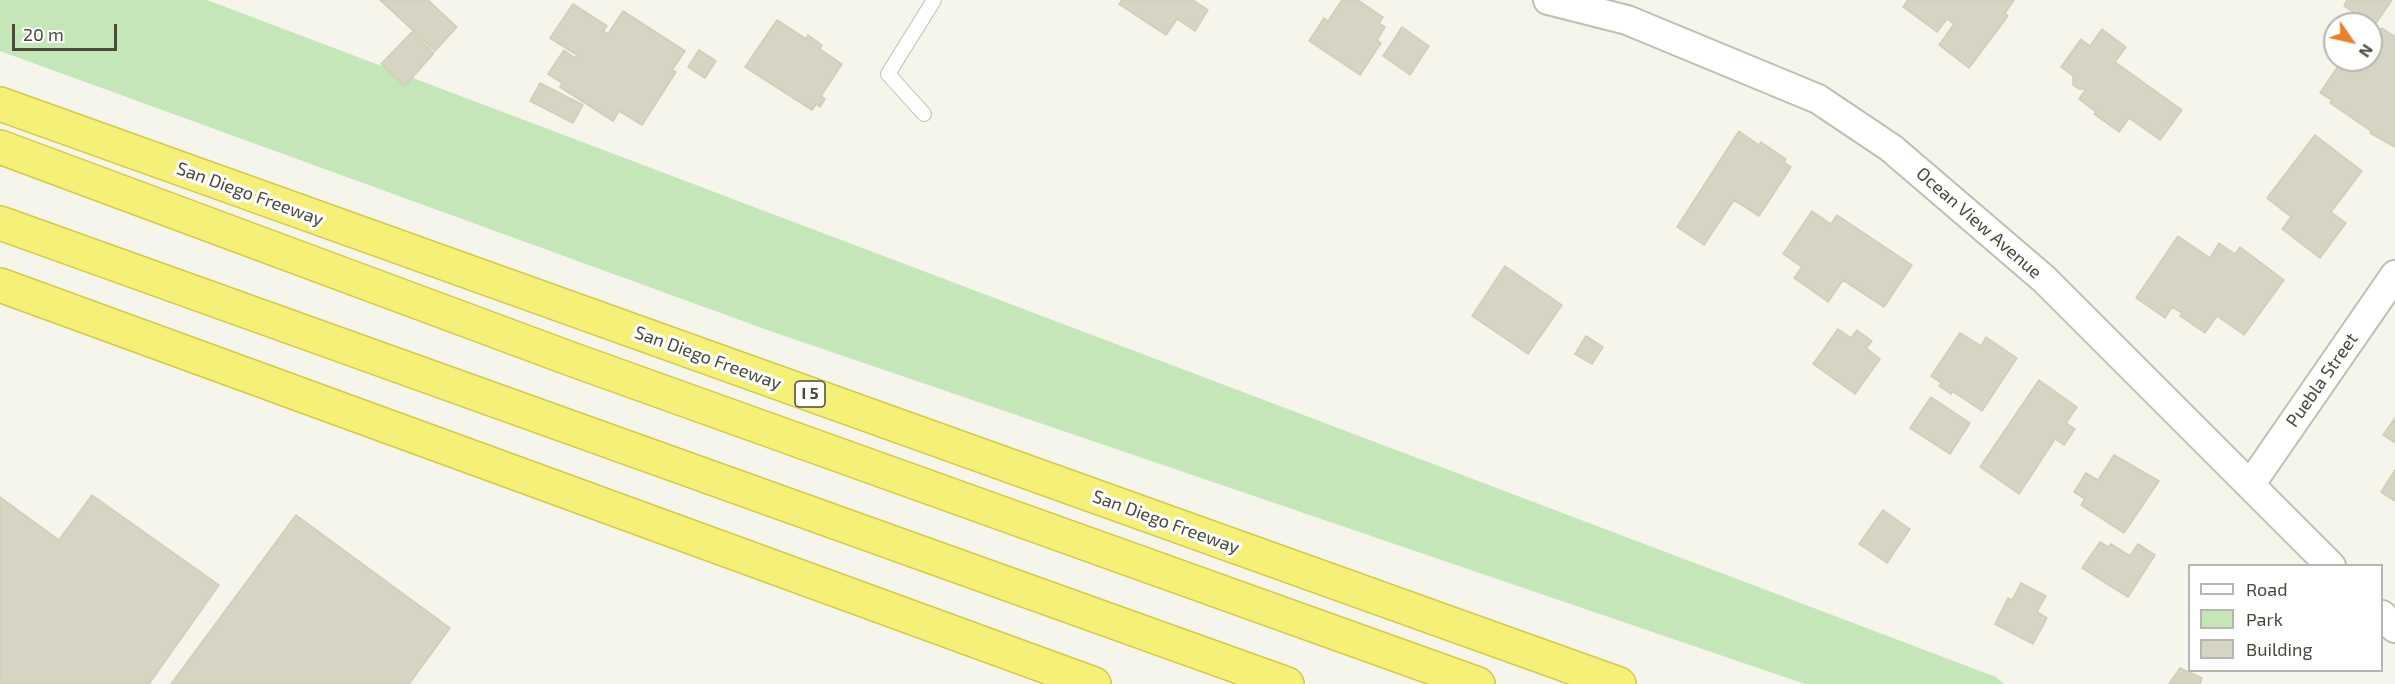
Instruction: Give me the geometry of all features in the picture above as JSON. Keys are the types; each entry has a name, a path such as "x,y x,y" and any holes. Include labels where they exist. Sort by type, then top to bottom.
{"highway":[{"name":"San Diego Freeway","path":"0,104 1619,684"},
{"path":"0,147 571,359 1478,684"},
{"path":"0,223 1287,684"},
{"path":"0,285 1094,684"}],"street":[{"name":"Ocean View Avenue","path":"1548,0 1627,20 1818,99 1891,148 2044,279 2329,564"},
{"name":"Puebla Street","path":"2250,485 2395,275"},
{"path":"2383,616 2395,628"}],"lane":[{"path":"924,114 888,74 934,0"}],"green space":[{"path":"0,0 207,0 1996,677 2004,684 1805,684 773,332 0,51"}],"building":[{"path":"380,0 428,0 457,27 435,51"},
{"path":"1122,0 1193,0 1208,10 1195,31 1177,19 1166,35 1119,4"},
{"path":"1342,0 1358,0 1383,17 1379,23 1385,27 1377,40 1381,43 1360,75 1309,41 1324,18 1328,21"},
{"path":"1908,0 2014,0 2005,13 2008,16 1969,68 1939,45 1954,24 1947,19 1937,32 1903,7"},
{"path":"2347,0 2392,0 2383,13 2353,12 2344,6"},
{"path":"573,4 607,26 603,31 608,34 623,11 685,51 672,70 676,72 642,125 619,111 613,121 560,87 562,83 548,74 564,50 575,58 577,55 550,38"},
{"path":"777,20 806,39 808,35 822,45 820,49 842,64 821,96 825,99 820,107 816,104 812,110 745,67"},
{"path":"1402,27 1429,46 1410,75 1383,56"},
{"path":"2102,29 2126,47 2115,62 2182,110 2160,140 2129,118 2119,132 2094,114 2096,112 2079,99 2086,89 2079,89 2073,85 2073,76 2061,67 2081,39 2090,46"},
{"path":"2383,29 2395,37 2395,147 2370,133 2371,131 2330,103 2332,100 2320,93 2334,72 2383,72"},
{"path":"412,32 434,53 405,86 381,64"},
{"path":"699,50 716,61 705,78 688,67"},
{"path":"540,83 583,105 573,123 530,101"},
{"path":"1739,131 1759,145 1761,142 1786,159 1784,162 1791,167 1759,216 1734,200 1704,245 1677,227"},
{"path":"2315,135 2362,171 2331,212 2346,223 2320,258 2282,229 2291,217 2267,198"},
{"path":"1812,211 1831,224 1837,215 1912,265 1884,307 1843,280 1828,302 1794,278 1802,267 1783,254"},
{"path":"2178,236 2210,258 2219,243 2235,254 2240,247 2284,280 2244,335 2217,316 2205,333 2180,316 2182,313 2172,307 2165,318 2136,298"},
{"path":"1505,266 1562,305 1528,354 1472,316"},
{"path":"1838,329 1851,338 1857,330 1872,341 1866,348 1880,359 1855,394 1813,364"},
{"path":"1960,333 1981,346 1986,337 2017,358 1982,411 1952,391 1951,394 1939,386 1941,383 1931,376"},
{"path":"1586,336 1603,347 1592,364 1575,354"},
{"path":"2039,380 2077,407 2066,423 2075,429 2064,445 2055,439 2019,494 1980,467"},
{"path":"1931,397 1970,423 1950,454 1910,428"},
{"path":"2395,418 2395,443 2383,435"},
{"path":"2114,455 2159,481 2124,533 2081,505 2085,499 2074,492 2086,473 2098,480"},
{"path":"2395,470 2395,501 2381,492"},
{"path":"92,495 219,585 149,684 0,684 0,497 59,540"},
{"path":"1883,510 1910,529 1887,563 1859,544"},
{"path":"296,515 450,628 409,684 171,684"},
{"path":"2100,542 2108,547 2111,544 2130,556 2138,544 2155,555 2128,597 2082,568"},
{"path":"2021,583 2046,596 2037,612 2047,618 2033,644 1995,624 2008,598 2012,600"},
{"path":"2180,668 2202,678 2200,684 2169,684"}]}
